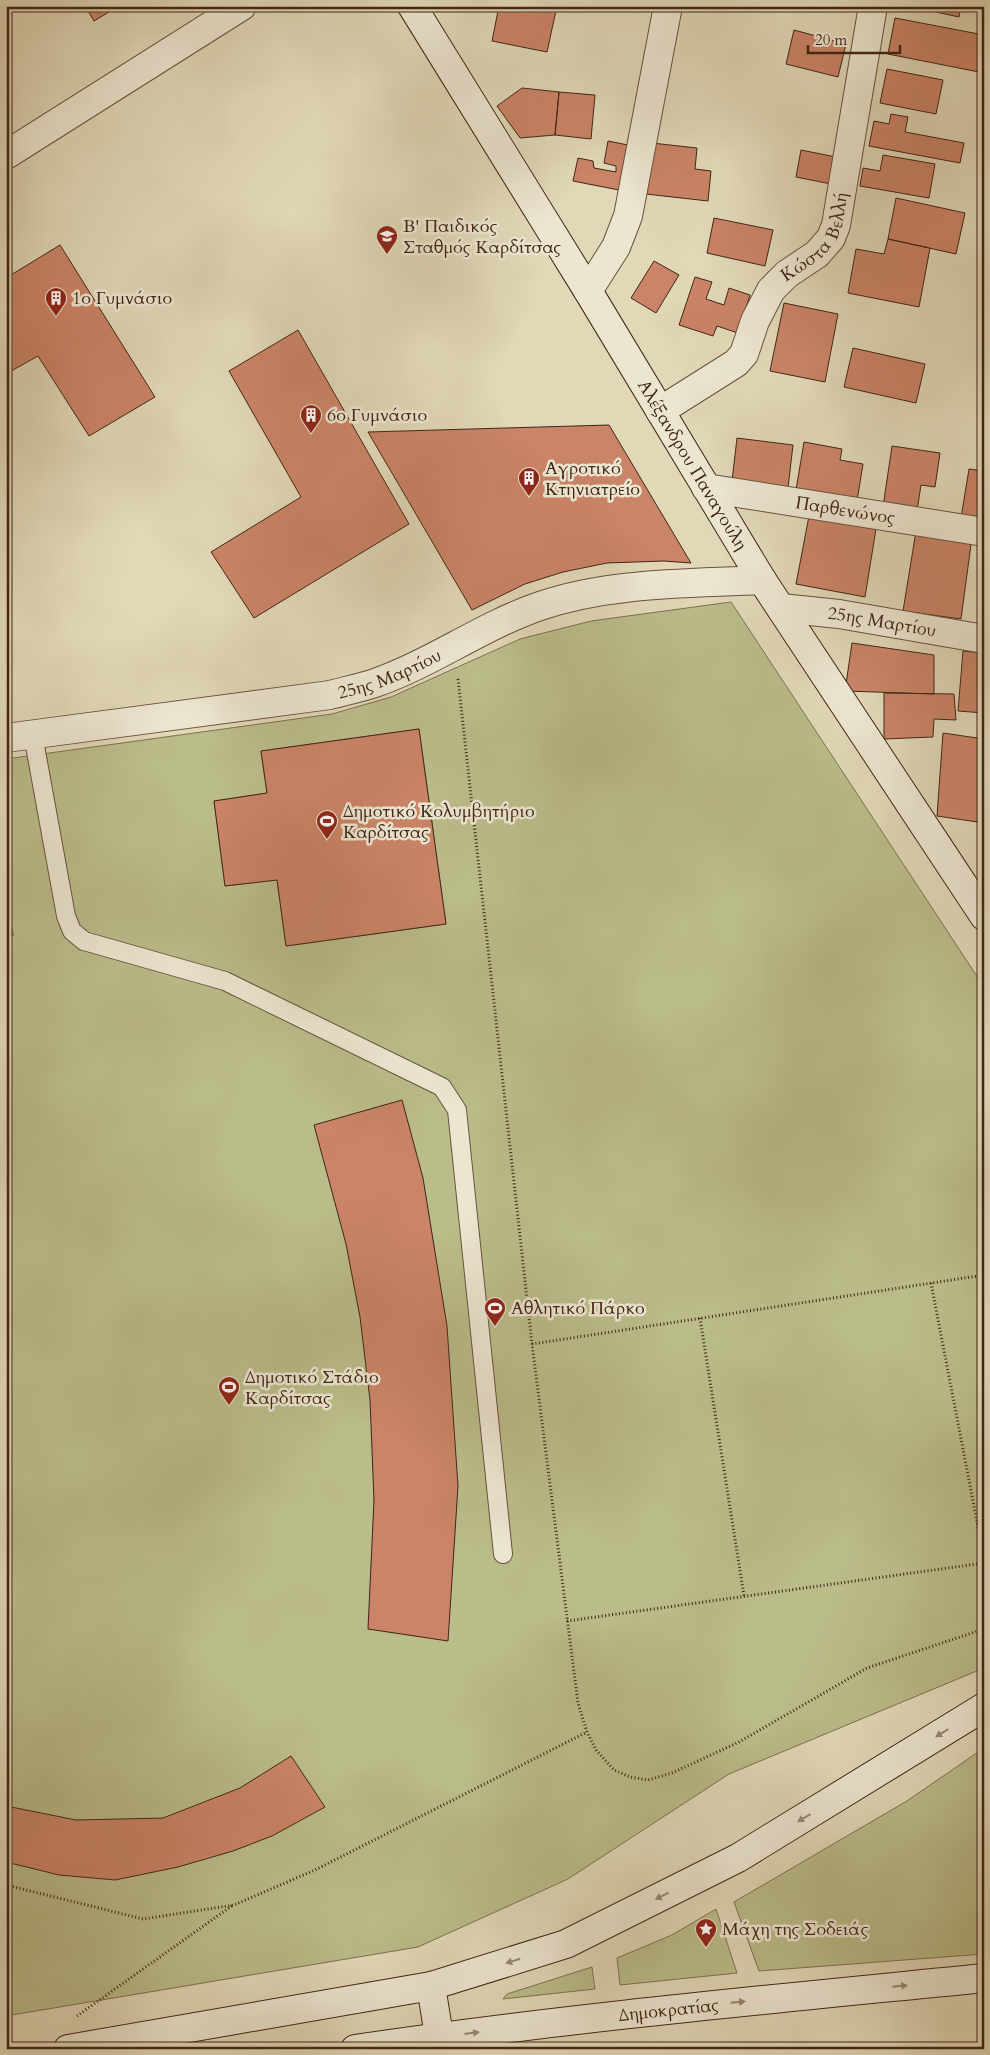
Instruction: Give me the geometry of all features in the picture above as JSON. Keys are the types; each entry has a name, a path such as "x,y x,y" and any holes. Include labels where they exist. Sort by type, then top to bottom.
{"street":[{"path":"6,155 242,6"},
{"name":"Αλέξανδρου Παναγούλη","path":"412,6 588,291 762,580 984,916"},
{"path":"588,291 616,247 628,216 668,6"},
{"name":"Κώστα Βελλή","path":"660,411 736,363 744,354 755,322 770,290 787,274 817,254 831,238 836,224 873,6"},
{"name":"Παρθενώνος","path":"706,488 984,532"},
{"name":"25ης Μαρτίου","path":"6,738 306,699 354,689 376,683 502,620 541,605 593,592 636,587 762,580"},
{"name":"25ης Μαρτίου","path":"781,608 839,614 984,639"},
{"path":"68,2049 431,1986 566,1944 729,1863 984,1707"},
{"name":"Δημοκρατίας","path":"355,2049 439,2036 712,2004 984,1978"},
{"path":"431,1986 439,2036"}],"lane":[{"path":"33,735 66,916 72,931 84,941 225,981 442,1087 457,1110 503,1554"}],"path":[{"path":"459,679 532,1344 567,1621 578,1703 587,1732 596,1750 614,1770 630,1777 648,1780 672,1772 739,1742 867,1668 984,1629"},
{"path":"532,1344 984,1275"},
{"path":"931,1283 984,1558"},
{"path":"700,1318 744,1596"},
{"path":"567,1621 984,1563"},
{"path":"69,2021 234,1905 315,1870 587,1732"},
{"path":"6,1885 144,1919 234,1905"}],"green space":[{"name":"Αθλητικό Πάρκο","path":"731,602 984,987 984,1668 729,1774 568,1879 418,1947 6,2016 6,937 13,935 6,887 6,759 332,714 391,697 520,639 591,621","holes":["419,729 446,924 286,946 277,880 225,886 214,801 267,793 261,751"]},
{"path":"984,1748 984,1954 759,1971 734,1902 907,1801"},
{"path":"716,1909 737,1973 620,1985 617,1958 672,1935"},
{"path":"592,1967 595,1989 503,1999 507,1994"}],"building":[{"path":"85,6 119,6 94,21"},
{"path":"499,6 557,6 547,52 492,41"},
{"path":"917,6 961,6 959,17 917,8"},
{"path":"895,18 984,35 984,73 888,54"},
{"path":"794,30 846,44 838,77 786,64"},
{"path":"887,69 943,80 936,114 880,103"},
{"path":"522,88 559,92 555,135 520,138 497,106"},
{"path":"559,92 595,95 591,139 555,135"},
{"path":"891,114 908,117 905,132 964,143 960,163 869,146 874,121 889,124"},
{"path":"608,141 638,147 629,192 573,181 578,158 593,161 594,168 616,172 616,166 604,163"},
{"path":"652,143 697,148 695,169 711,171 708,201 646,194"},
{"path":"801,150 836,157 831,184 796,177"},
{"path":"883,155 935,164 929,198 860,186 863,168 880,171"},
{"path":"896,198 965,213 956,254 888,239"},
{"path":"714,218 773,230 765,266 707,253"},
{"path":"888,239 930,248 919,307 848,293 856,249 884,254"},
{"name":"1ο Γυμνάσιο","path":"60,245 155,397 89,436 38,356 6,374 6,278"},
{"path":"654,261 679,275 656,313 631,298"},
{"path":"695,277 712,282 706,299 724,305 729,288 750,295 738,333 717,326 713,336 679,325"},
{"path":"784,303 838,314 825,382 770,371"},
{"name":"6ο Γυμνάσιο","path":"298,330 409,524 254,618 211,552 301,497 229,371"},
{"path":"853,348 925,364 916,403 844,387"},
{"name":"Αγροτικό Κτηνιατρείο","path":"609,425 691,563 664,561 607,563 563,572 525,584 472,610 368,432"},
{"path":"737,438 793,445 788,488 732,481"},
{"path":"804,442 842,449 840,460 863,464 857,501 796,490"},
{"path":"892,446 940,453 935,487 921,485 917,511 883,507"},
{"path":"969,469 984,471 982,521 961,518"},
{"path":"809,516 876,529 865,597 796,584"},
{"path":"916,531 972,537 961,619 903,611"},
{"path":"852,643 934,655 934,694 845,691"},
{"path":"963,651 984,653 984,713 958,711"},
{"path":"884,693 954,694 956,720 934,719 933,737 884,739"},
{"name":"Δημοτικό Κολυμβητήριο Καρδίτσας","path":"419,729 446,924 286,946 277,880 225,886 214,801 267,793 261,751"},
{"path":"943,733 984,739 984,823 937,816"},
{"path":"6,887 13,936 6,937"},
{"path":"402,1100 423,1178 447,1326 458,1486 448,1641 368,1629 374,1500 370,1400 360,1317 346,1244 314,1125"},
{"path":"291,1756 325,1807 272,1836 233,1851 178,1867 115,1880 59,1875 6,1862 6,1806 76,1820 163,1818 240,1788"}],"place":[{"name":"Β' Παιδικός Σταθμός Καρδίτσας","path":"387,255"},
{"name":"1ο Γυμνάσιο","path":"56,317"},
{"name":"6ο Γυμνάσιο","path":"311,434"},
{"name":"Αγροτικό Κτηνιατρείο","path":"529,497"},
{"name":"Δημοτικό Κολυμβητήριο Καρδίτσας","path":"327,840"},
{"name":"Αθλητικό Πάρκο","path":"495,1327"},
{"name":"Δημοτικό Στάδιο Καρδίτσας","path":"229,1406"},
{"name":"Μάχη της Σοδειάς","path":"706,1948"}]}
